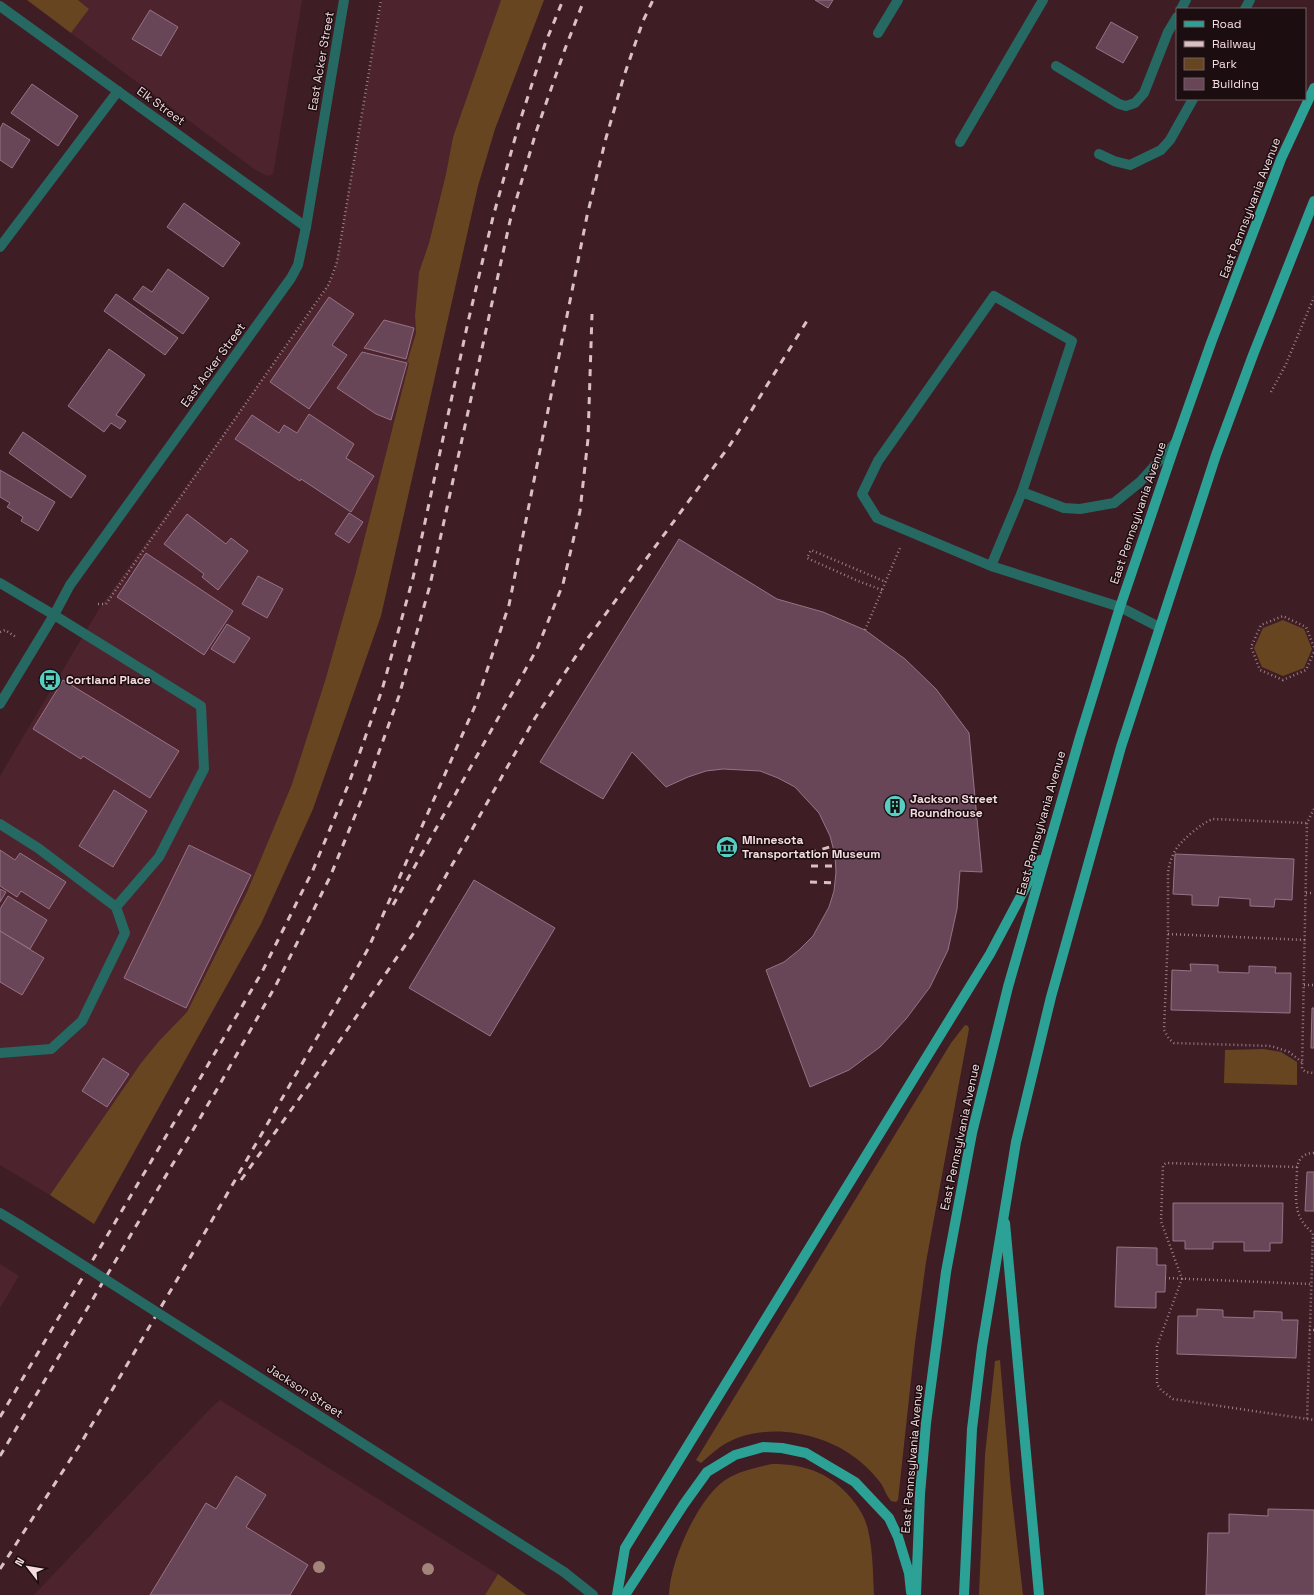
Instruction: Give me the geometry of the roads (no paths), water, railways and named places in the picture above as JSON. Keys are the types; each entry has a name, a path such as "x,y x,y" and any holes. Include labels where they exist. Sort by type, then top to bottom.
{"main road":[{"name":"East Pennsylvania Avenue","path":"916,1595 920,1494 926,1423 946,1272 972,1133 1008,987 1049,842 1120,607 1176,442 1211,344 1282,158 1314,88"},
{"path":"964,1595 972,1429 982,1347 1016,1142 1051,997 1121,746 1159,627 1216,455 1252,355 1314,201"},
{"path":"617,1595 625,1548 990,954 1049,842"},
{"path":"1004,1209 1039,1595"},
{"path":"625,1595 684,1504 707,1472 735,1455 762,1447 782,1448 806,1453 855,1482 889,1518 898,1537 909,1573 912,1595"}],"street":[{"name":"East Acker Street","path":"0,704 70,585 291,278 298,265 306,227 344,0"},
{"path":"878,33 898,0"},
{"path":"960,142 1043,0"},
{"name":"Elk Street","path":"0,6 306,227"},
{"path":"1056,66 1119,104 1126,106 1135,103 1144,93 1168,32 1176,18"},
{"path":"0,246 118,91"},
{"path":"1100,154 1114,161 1130,165 1161,150 1170,140 1192,100"},
{"path":"991,566 1022,492 1072,341 994,296 878,461 862,494 877,518 991,566 1120,607 1159,627"},
{"path":"1022,492 1064,508 1080,509 1114,503 1140,482 1176,442"},
{"path":"0,583 54,614 202,706 204,769 160,857 116,907"},
{"path":"0,824 38,848 116,907 125,933 82,1021 51,1049 0,1053"},
{"name":"Jackson Street","path":"0,1213 564,1572 593,1595"}],"railway":[{"path":"0,1417 262,972 313,870 349,783 382,690 413,578 468,322 493,217 519,124 545,44 563,0"},
{"path":"0,1456 216,1091 276,985 330,877 365,791 399,696 430,585 510,221 536,132 584,0"},
{"path":"0,1569 81,1443 211,1222 368,949 475,706 509,605 587,216 606,138 624,76 643,21 653,0"},
{"path":"393,905 537,649 563,584 580,511 588,439 592,314"},
{"path":"241,1180 314,1078 413,934 535,718 588,638 730,445 810,316"},
{"path":"809,853 833,846"},
{"path":"811,866 835,866"},
{"path":"810,882 835,883"}],"place":[{"name":"Cortland Place","path":"50,680"},
{"name":"Jackson Street Roundhouse","path":"895,806"},
{"name":"Minnesota Transportation Museum","path":"727,847"}]}
